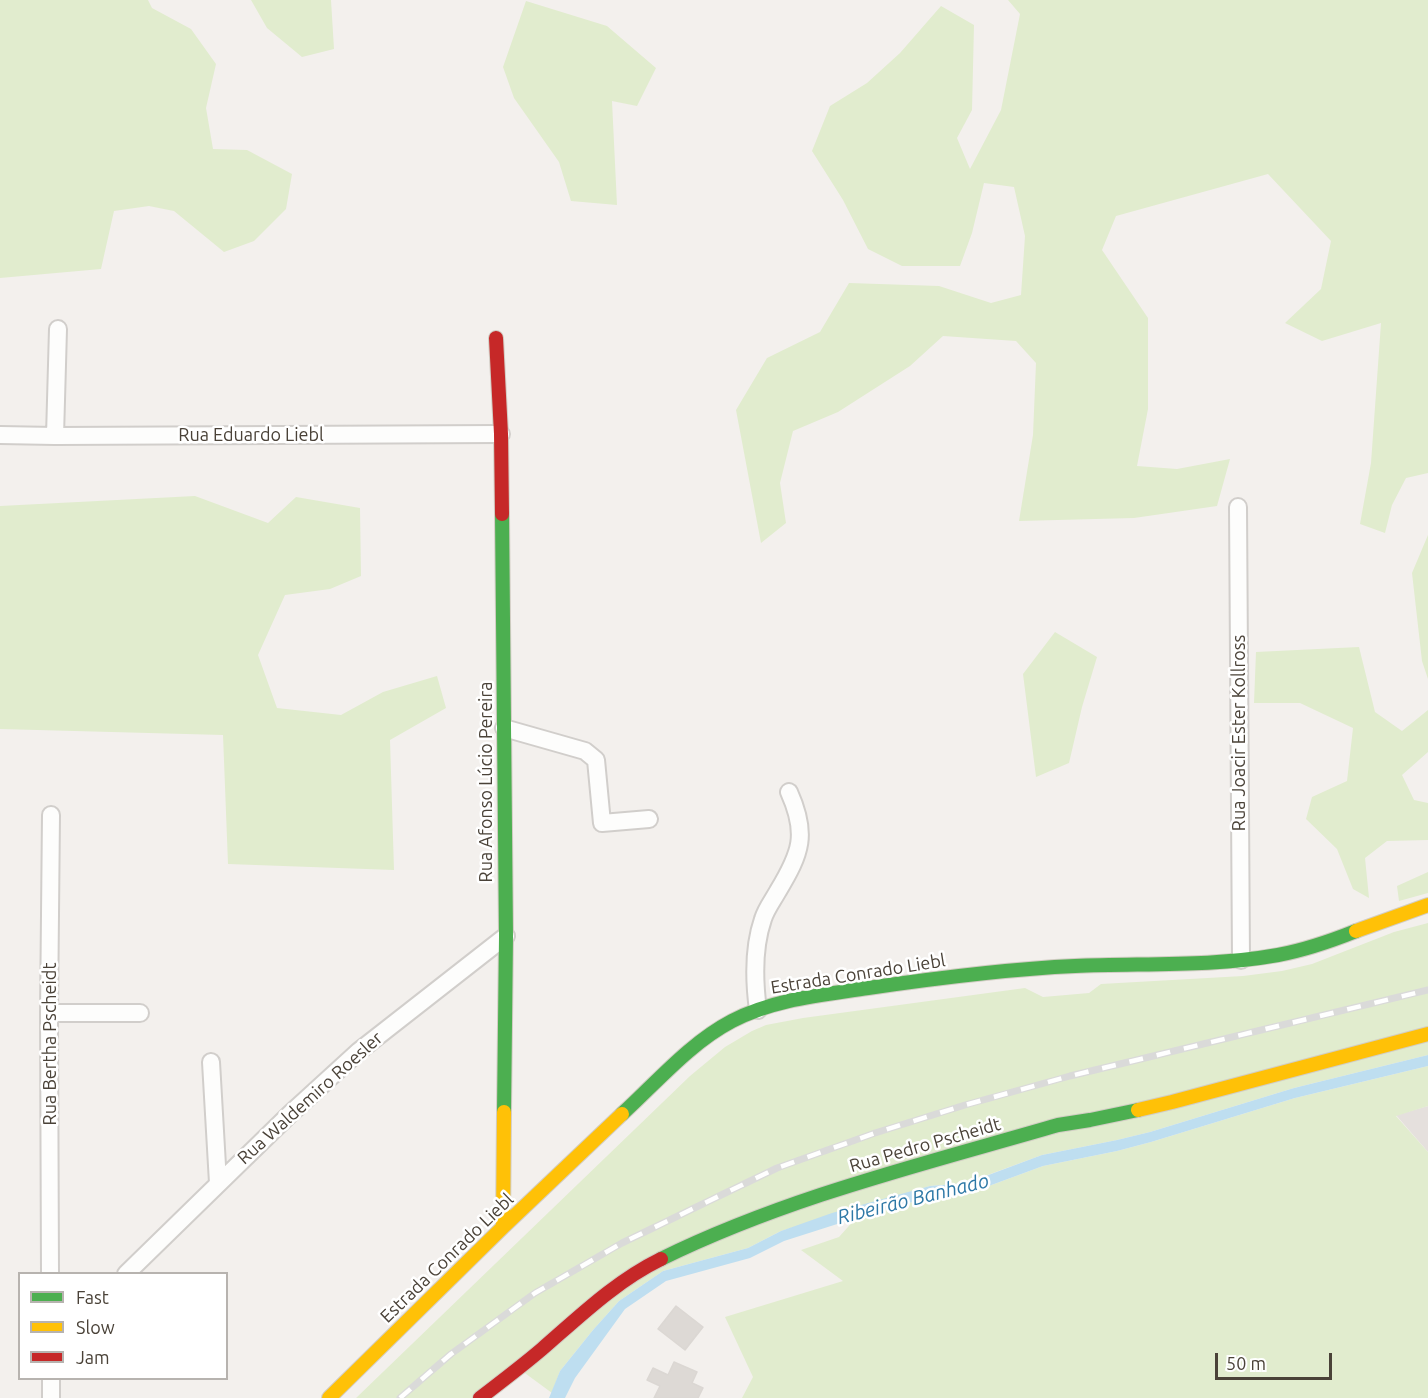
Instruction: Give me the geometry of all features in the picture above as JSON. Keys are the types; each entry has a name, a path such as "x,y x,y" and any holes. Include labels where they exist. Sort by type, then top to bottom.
{"street":[{"path":"55,436 58,329"},
{"name":"Rua Afonso Lúcio Pereira","path":"496,338 501,434 506,936 504,1227"},
{"name":"Rua Eduardo Liebl","path":"0,435 501,434"},
{"name":"Rua Joacir Ester Kollross","path":"1238,507 1241,960"},
{"path":"504,728 585,751 596,760 602,823 649,819"},
{"path":"758,1010 755,980 756,944 764,915 790,871 800,839 797,809 789,792"},
{"name":"Rua Bertha Pscheidt","path":"50,1272 51,815"},
{"name":"Estrada Conrado Liebl","path":"329,1398 504,1227 689,1052 713,1032 744,1015 782,1002 897,983 1046,968 1241,960 1300,951 1328,943 1389,917 1428,905"},
{"name":"Rua Waldemiro Roesler","path":"128,1272 290,1114 359,1051 506,936"},
{"path":"49,1014 140,1014"},
{"name":"Rua Pedro Pscheidt","path":"480,1398 602,1297 640,1269 747,1221 875,1178 1058,1125 1172,1102 1428,1034"},
{"path":"211,1062 218,1183"},
{"path":"51,1380 51,1398"}],"shaded area":[{"path":"1428,1106 1428,1152 1396,1115"}],"green space":[{"path":"0,0 148,0 152,8 191,29 216,64 206,108 213,149 247,150 292,174 286,209 254,241 224,252 174,211 149,206 114,211 101,269 0,278"},
{"path":"251,0 331,0 334,49 302,57 267,28"},
{"path":"1008,0 1428,0 1428,473 1406,478 1392,505 1385,533 1360,524 1371,463 1381,323 1322,341 1285,323 1321,289 1331,241 1268,174 1116,216 1102,250 1148,318 1148,409 1137,466 1177,469 1230,459 1217,506 1134,518 1019,521 1033,435 1036,363 1016,341 943,336 910,366 838,412 793,431 780,483 786,523 761,543 736,410 767,358 820,332 849,283 939,286 991,303 1021,295 1025,236 1014,187 984,183 972,233 960,266 902,266 868,249 843,200 812,151 830,106 867,83 900,53 941,6 974,25 972,110 957,138 970,169 1001,110 1020,14"},
{"path":"526,1 607,26 656,68 637,106 612,101 617,205 571,201 559,162 514,98 503,67"},
{"path":"195,496 268,523 296,497 360,508 361,576 330,589 285,595 258,655 277,708 341,715 383,692 437,676 446,708 390,740 394,870 228,864 223,735 0,729 0,506"},
{"path":"1428,535 1428,679 1422,661 1412,573"},
{"path":"1055,632 1097,657 1069,763 1036,777 1023,674"},
{"path":"1359,647 1375,712 1402,731 1428,710 1428,752 1402,775 1414,800 1428,803 1428,840 1387,841 1365,858 1369,898 1353,889 1337,849 1306,819 1312,797 1347,781 1353,728 1300,703 1254,703 1256,652"},
{"path":"1428,872 1428,893 1399,901 1397,886"},
{"path":"1428,923 1428,1055 1294,1088 1150,1132 1042,1155 966,1183 930,1186 781,1231 748,1248 663,1271 619,1301 560,1371 552,1393 518,1368 480,1398 356,1398 690,1076 725,1047 752,1031 766,1025 803,1018 1025,988 1043,997 1089,993 1101,984 1243,976 1282,971 1312,964 1394,932"},
{"path":"1428,1066 1428,1106 1396,1116 1428,1152 1428,1398 742,1398 753,1377 725,1317 843,1281 801,1250 839,1237 856,1218 930,1197 967,1194 1043,1166 1117,1151 1295,1098"}],"water":[{"name":"Ribeirão Banhado","path":"1428,1055 1428,1066 1295,1098 1117,1151 1043,1166 967,1194 930,1197 784,1241 750,1258 666,1281 625,1309 575,1378 565,1398 549,1398 560,1371 619,1301 663,1271 748,1248 781,1231 832,1213 930,1186 967,1183 1042,1155 1150,1132 1294,1088"}],"building":[{"path":"676,1306 703,1327 685,1350 658,1329"},
{"path":"674,1362 697,1372 692,1383 703,1388 698,1398 654,1398 660,1386 647,1380 653,1368 668,1375"}],"railway":[{"path":"400,1398 451,1354 535,1293 622,1243 777,1168 875,1133 1070,1076 1428,990"}],"traffic: fast":[{"path":"502,514 506,936 504,1112"},
{"path":"622,1114 702,1040 732,1021 781,1003 946,977 1049,967 1202,963 1253,959 1298,951 1356,931"},
{"path":"661,1259 757,1217 856,1183 1058,1125 1138,1110"}],"traffic: slow":[{"path":"1356,931 1428,905"},
{"path":"1138,1110 1428,1034"},
{"path":"503,1227 504,1112"},
{"path":"329,1398 622,1114"}],"traffic: jam":[{"path":"496,338 502,514"},
{"path":"480,1398 614,1288 661,1259"}]}
